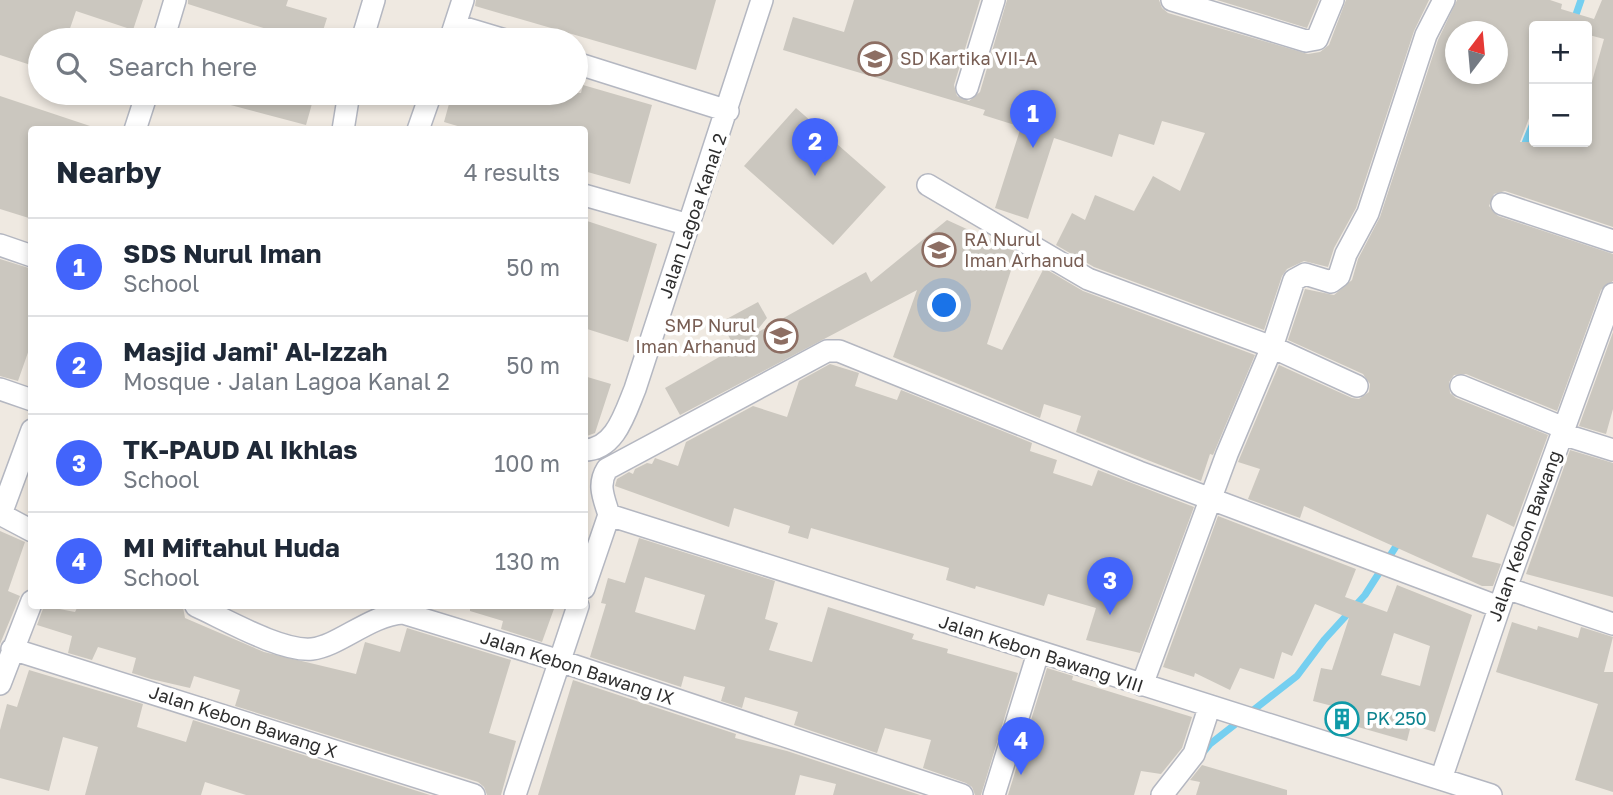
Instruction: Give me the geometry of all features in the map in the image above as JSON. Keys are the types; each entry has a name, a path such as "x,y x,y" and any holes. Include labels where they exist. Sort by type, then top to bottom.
{"street":[{"path":"167,28 175,0"},
{"path":"366,28 374,0"},
{"path":"454,28 463,0"},
{"name":"Jalan Lagoa Kanal 2","path":"588,449 604,445 622,419 646,359 762,0"},
{"path":"967,88 994,0"},
{"path":"1172,0 1306,41 1317,39 1333,0"},
{"path":"1142,685 1211,497 1272,347 1297,276 1305,274 1331,282 1339,276 1346,254 1368,213 1426,35 1444,0"},
{"path":"588,66 728,111"},
{"path":"136,126 143,105"},
{"path":"345,126 348,105"},
{"path":"419,126 427,105"},
{"path":"928,185 1088,279 1272,347 1357,386"},
{"path":"588,196 689,225"},
{"path":"1502,204 1613,241"},
{"path":"0,245 28,255"},
{"name":"Jalan Kebon Bawang","path":"1441,779 1613,294"},
{"path":"588,577 610,515 601,486 601,478 607,469 827,351 849,355 1139,472 1211,497 1371,560 1503,598 1613,624"},
{"path":"1461,386 1613,450"},
{"path":"0,389 28,399"},
{"path":"28,441 1,514 28,529"},
{"name":"Jalan Kebon Bawang VIII","path":"610,515 1479,793"},
{"path":"0,684 29,609"},
{"name":"Jalan Kebon Bawang IX","path":"202,609 292,647 314,649 389,614 403,613 560,660 962,795"},
{"path":"515,795 578,609"},
{"name":"Jalan Kebon Bawang X","path":"12,649 474,795"},
{"path":"994,795 1038,653"},
{"path":"1162,795 1194,754 1214,710"}],"building":[{"path":"0,0 143,0 134,28 76,11 70,28 28,28 28,64 0,55"},
{"path":"188,0 288,0 286,6 327,18 324,28 263,28 188,4"},
{"path":"476,0 716,0 696,70 588,39 588,28 551,28 475,6"},
{"path":"854,0 980,0 954,85 957,96 969,101 980,92 1007,0 1159,0 1168,13 1308,54 1320,52 1329,45 1346,0 1429,0 1414,31 1356,208 1334,248 1328,267 1304,261 1287,269 1282,276 1264,330 1094,267 1056,245 1072,213 1085,220 1095,195 1134,211 1153,176 1180,191 1205,133 1162,121 1154,145 1119,134 1112,157 1054,138 1028,219 995,208 1021,127 983,115 985,110 783,50 793,17 844,32"},
{"path":"1217,0 1319,0 1307,28"},
{"path":"1457,0 1550,0 1562,4 1561,9 1594,19 1602,0 1613,0 1613,227 1505,191 1494,194 1489,206 1498,216 1613,254 1613,281 1601,290 1557,411 1466,374 1454,375 1449,382 1450,393 1456,398 1548,435 1514,527 1487,514 1472,557 1501,564 1493,586 1482,586 1304,506 1300,518 1248,499 1260,469 1238,462 1279,365 1352,398 1359,399 1369,392 1370,384 1363,374 1288,340 1305,289 1334,295 1352,280 1358,259 1380,217 1445,25 1445,84 1508,84 1508,21 1447,21"},
{"path":"588,86 652,105 630,184 588,172 588,126 458,126 444,122 449,105 588,105"},
{"path":"0,96 90,126 28,126 28,218 0,209"},
{"path":"231,105 312,105 306,125"},
{"path":"796,108 886,187 833,245 744,166"},
{"path":"947,220 1017,252 987,344 1002,350 1044,268 1083,291 1255,355 1213,455 1210,454 1201,481 1076,432 1081,416 1044,404 1040,418 893,357 917,290 680,415 665,388 735,348 721,322 758,302 767,318 753,335 866,272 871,282"},
{"path":"588,221 657,244 628,342 588,329"},
{"path":"0,259 28,268 28,352 18,381 0,376"},
{"path":"1613,332 1613,409 1606,434 1579,426"},
{"path":"830,364 859,373 855,386 897,400 901,390 1032,443 1030,451 1057,460 1053,473 1092,486 1098,470 1194,507 1140,653 1086,640 1096,608 1048,594 1044,606 976,586 975,589 946,580 949,568 811,528 808,539 788,533 790,526 734,508 729,527 615,486 617,479 629,472 633,474 635,469 647,463 652,464 655,458 678,466 686,442 753,406 787,417 799,381"},
{"path":"588,377 611,384 595,433 588,436"},
{"path":"1570,450 1613,463 1613,597 1526,574"},
{"path":"1218,516 1356,569 1345,597 1387,612 1397,585 1472,615 1435,732 1411,725 1407,741 1337,721 1340,708 1313,701 1321,668 1332,670 1349,618 1315,604 1292,656 1282,652 1274,679 1240,668 1230,690 1195,673 1194,677 1163,667","holes":["1394,633 1430,646 1420,686 1381,675"]},
{"path":"0,531 25,542 8,591 20,596 0,644"},
{"path":"639,538 775,581 765,619 778,623 769,650 812,662 828,607 914,634 912,639 948,649 947,653 1018,673 981,795 975,795 972,787 966,783 923,768 931,740 885,728 877,753 794,725 798,712 745,697 742,708 721,701 725,687 684,676 681,687 590,657 606,604 601,603 608,578 625,583","holes":["645,577 705,595 695,630 635,612"]},
{"path":"43,609 75,612 76,609 183,609 185,618 264,652 356,674 365,642 400,652 407,628 511,660 489,733 516,741 501,795 487,795 478,782 235,706 240,690 194,676 190,688 151,679 132,673 136,658 98,647 92,660 68,653 72,636 37,625"},
{"path":"554,609 542,642 501,629 503,621 470,611"},
{"path":"1512,622 1537,630 1538,626 1578,638 1581,627 1613,637 1604,672 1613,672 1613,792 1575,780 1598,704 1496,672"},
{"path":"1047,668 1073,676 1072,680 1192,717 1182,748 1161,774 1141,771 1134,795 1008,795"},
{"path":"29,670 143,704 137,727 186,742 193,720 430,795 246,795 205,782 201,795 85,795 98,747 63,737 49,791 0,778 0,730 7,704 17,707"},
{"path":"573,680 736,734 735,738 787,751 920,795 833,795 836,784 800,775 795,795 538,795"},
{"path":"1202,765 1287,790 1287,795 1196,795 1200,782 1190,780"}],"waterway":[{"path":"1574,21 1581,0"},
{"path":"1523,148 1529,133"},
{"path":"1201,755 1210,744 1297,676 1324,640 1365,595 1400,540"}],"place":[{"name":"SD Kartika VII-A","path":"875,59"},
{"name":"SDS Nurul Iman","path":"1033,148"},
{"name":"Masjid Jami' Al-Izzah","path":"815,176"},
{"name":"RA Nurul Iman Arhanud","path":"939,250"},
{"name":"SMP Nurul Iman Arhanud","path":"781,336"},
{"name":"TK-PAUD Al Ikhlas","path":"1110,615"},
{"name":"PK 250","path":"1342,719"},
{"name":"MI Miftahul Huda","path":"1021,775"}]}
